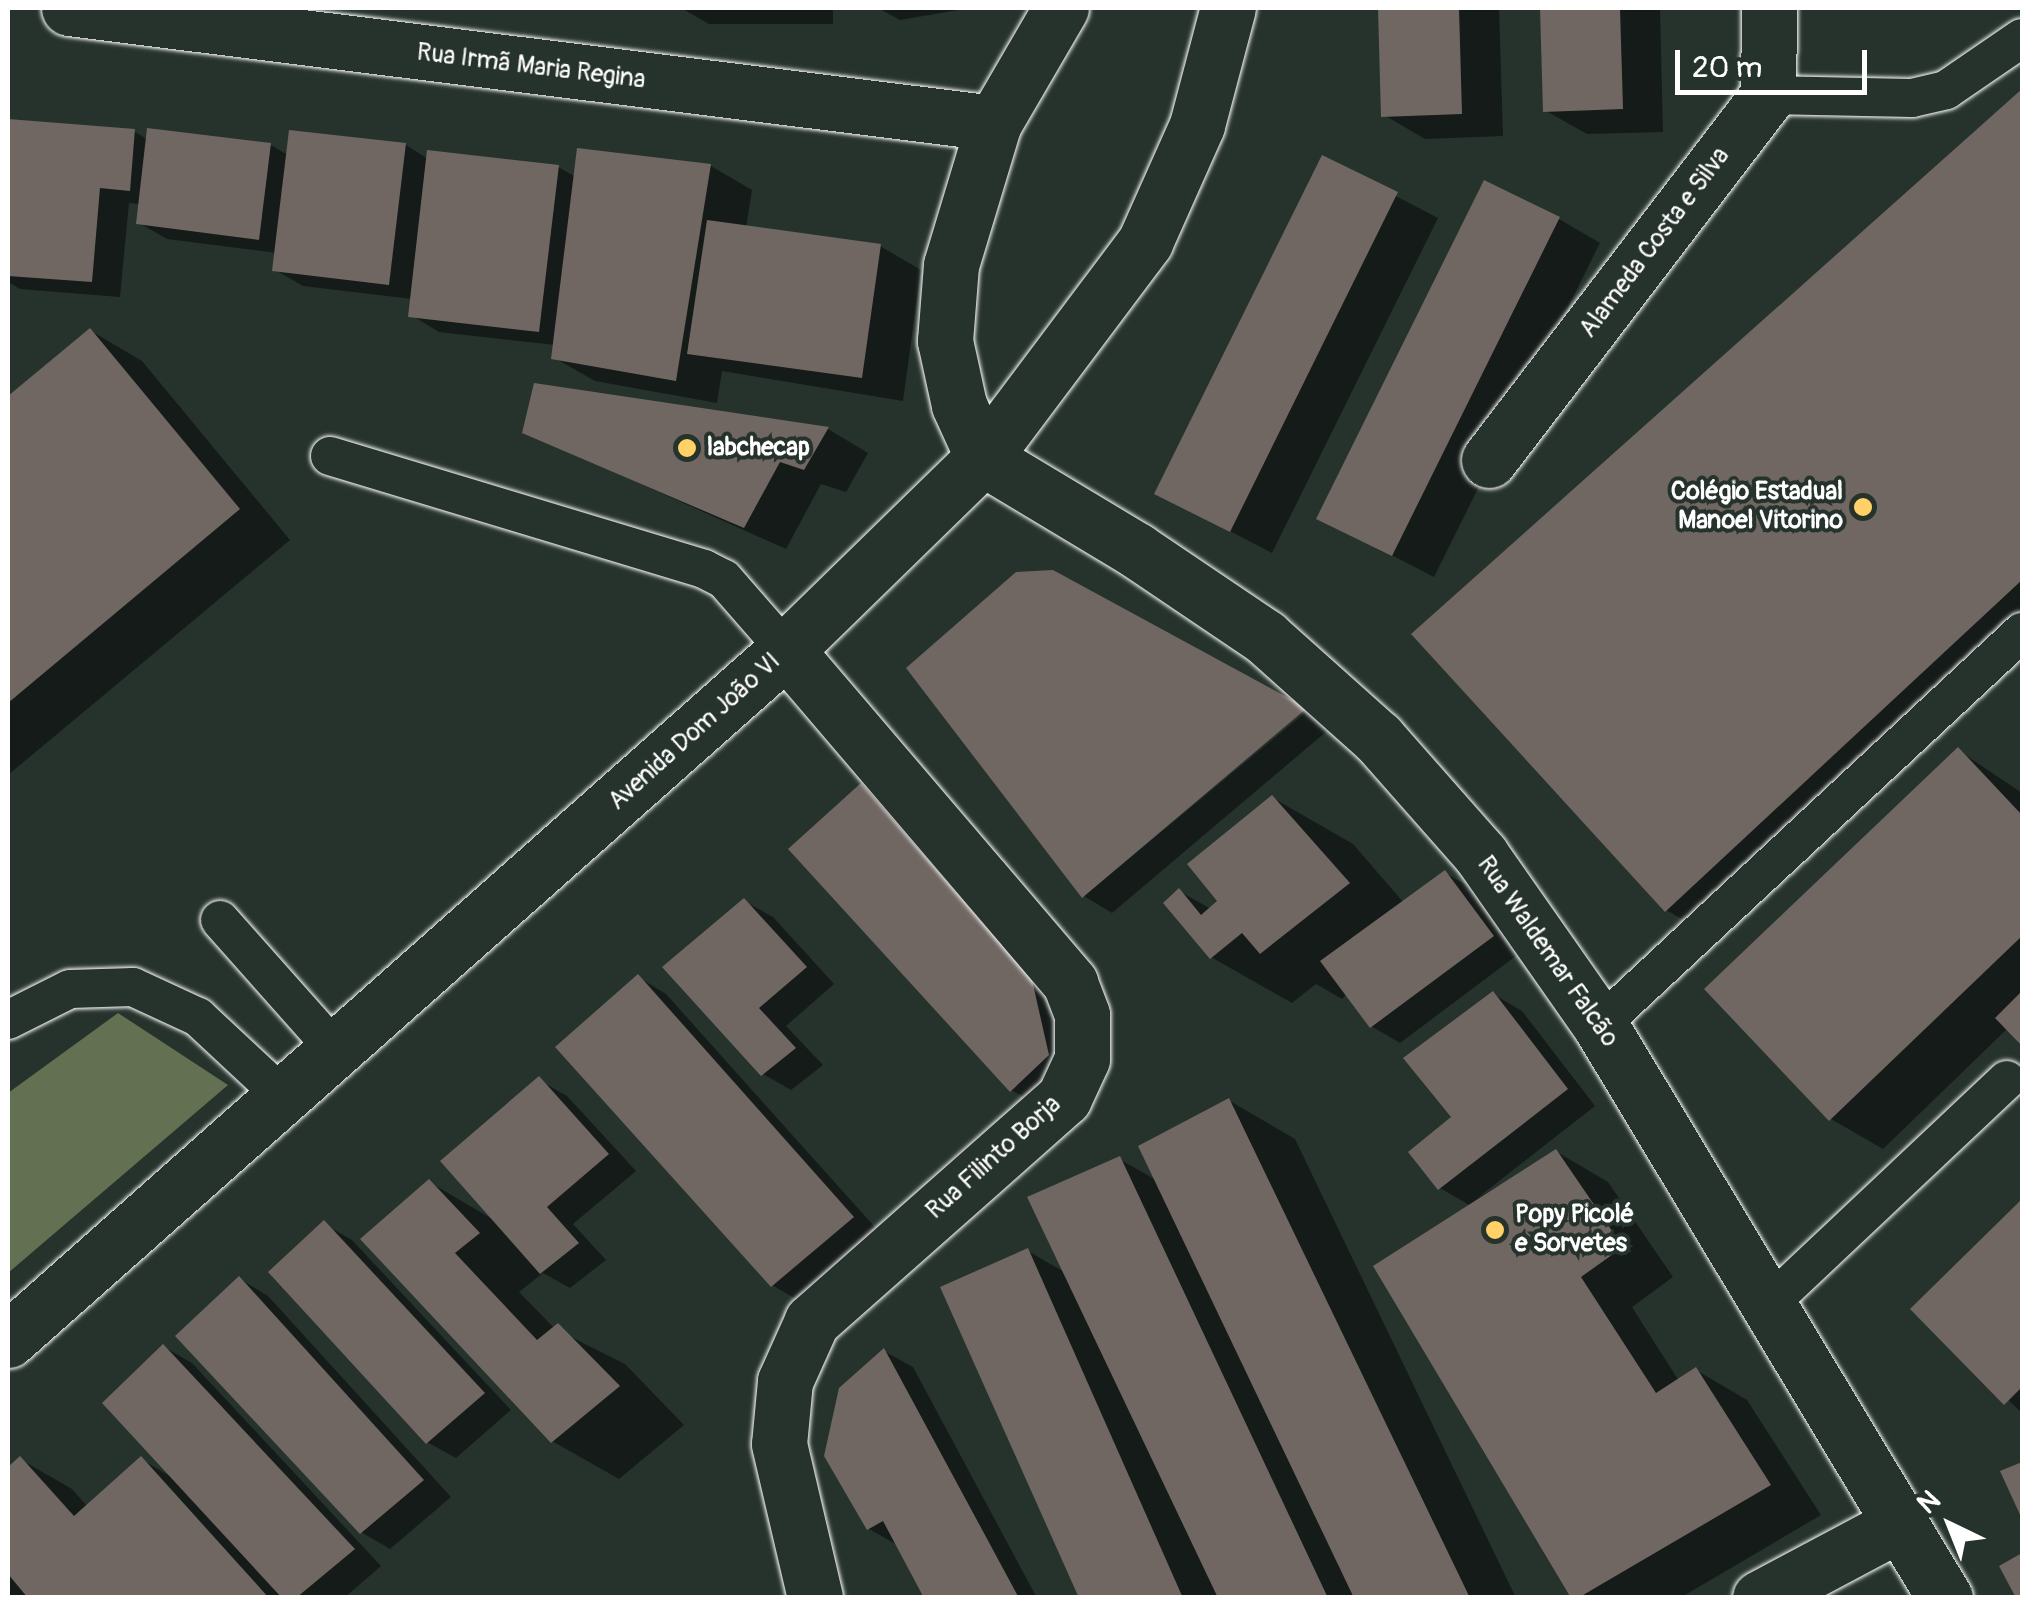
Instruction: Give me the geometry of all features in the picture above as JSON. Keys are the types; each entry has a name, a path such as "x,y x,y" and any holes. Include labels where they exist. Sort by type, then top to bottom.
{"street":[{"name":"Rua Irmã Maria Regina","path":"69,8 994,123"},
{"path":"983,458 959,405 945,342 950,265 994,123 1061,8"},
{"name":"Avenida Dom João VI","path":"8,1340 786,650 983,458 1145,242 1197,125 1228,8"},
{"path":"1768,95 1769,8"},
{"name":"Alameda Costa e Silva","path":"1488,460 1768,95"},
{"name":"Rua Waldemar Falcão","path":"983,458 1136,550 1264,637 1378,738 1481,855 1600,1025 1946,1598"},
{"name":"Rua Filinto Borja","path":"786,650 1070,983 1082,1016 1082,1059 1064,1098 812,1321 785,1380 779,1444 815,1598"},
{"path":"1760,1598 1901,1523"}],"lane":[{"path":"1768,95 1912,98 1946,90 2022,38"},
{"path":"330,456 704,569 724,579 786,650"},
{"path":"1600,1025 2022,632"},
{"path":"220,920 337,1052"},
{"path":"8,1020 70,990 133,987 198,1017 284,1098"},
{"path":"1768,1305 2007,1080"}],"green space":[{"path":"118,1013 228,1085 8,1273 8,1093"}],"building":[{"path":"1378,8 1459,8 1462,114 1381,117"},
{"path":"1540,8 1620,8 1623,109 1543,112"},
{"path":"2022,89 2022,580 1665,912 1411,634"},
{"path":"8,119 135,129 130,191 100,188 92,282 8,276"},
{"path":"147,128 271,143 259,240 136,224"},
{"path":"289,130 406,143 389,285 272,271"},
{"path":"577,148 711,164 676,381 551,359"},
{"path":"427,150 559,165 539,332 408,317"},
{"path":"1322,155 1398,192 1230,532 1154,494"},
{"path":"1484,180 1560,217 1392,556 1316,519"},
{"path":"707,220 881,244 862,378 687,354"},
{"path":"90,328 240,509 8,703 8,396"},
{"name":"labchecap","path":"534,383 829,427 804,470 780,462 744,528 522,433"},
{"path":"1053,570 1307,708 1082,898 906,668 1016,572"},
{"path":"1958,747 2022,815 2022,936 1829,1121 1704,989"},
{"path":"861,783 1032,980 1049,1055 1010,1092 788,849"},
{"path":"1272,795 1350,883 1260,954 1242,933 1210,959 1163,903 1179,888 1201,915 1217,901 1187,864"},
{"path":"1445,870 1494,936 1370,1028 1320,961"},
{"path":"744,898 807,967 759,1008 796,1048 761,1076 662,967"},
{"path":"638,974 854,1217 771,1287 555,1047"},
{"path":"1493,991 1568,1089 1438,1190 1408,1152 1451,1117 1403,1058"},
{"path":"2022,991 2022,1046 1995,1018"},
{"path":"539,1076 609,1154 547,1207 579,1243 540,1274 440,1161"},
{"path":"1229,1098 1470,1598 1354,1598 1138,1146"},
{"path":"1556,1149 1623,1247 1581,1277 1656,1393 1696,1367 1771,1485 1578,1598 1571,1598 1373,1266"},
{"path":"1120,1156 1328,1598 1218,1598 1027,1197"},
{"path":"429,1179 480,1233 455,1253 537,1340 558,1323 620,1386 551,1443 360,1239"},
{"path":"2022,1199 2022,1387 2004,1405 1910,1309"},
{"path":"324,1220 485,1393 426,1444 268,1272"},
{"path":"1028,1248 1183,1598 1079,1598 940,1287"},
{"path":"239,1276 424,1480 360,1534 175,1336"},
{"path":"163,1344 355,1549 296,1598 282,1598 102,1403"},
{"path":"884,1348 1019,1598 924,1598 883,1521 867,1530 824,1456 839,1388"},
{"path":"20,1456 74,1516 141,1456 269,1598 28,1598 8,1574 8,1467"},
{"path":"2022,1462 2022,1519 2000,1471"},
{"path":"2022,1553 2022,1598 2016,1598 1999,1566"}],"place":[{"name":"labchecap","path":"687,448"},
{"name":"Colégio Estadual Manoel Vitorino","path":"1863,507"},
{"name":"Popy Picolé e Sorvetes","path":"1495,1230"}]}
